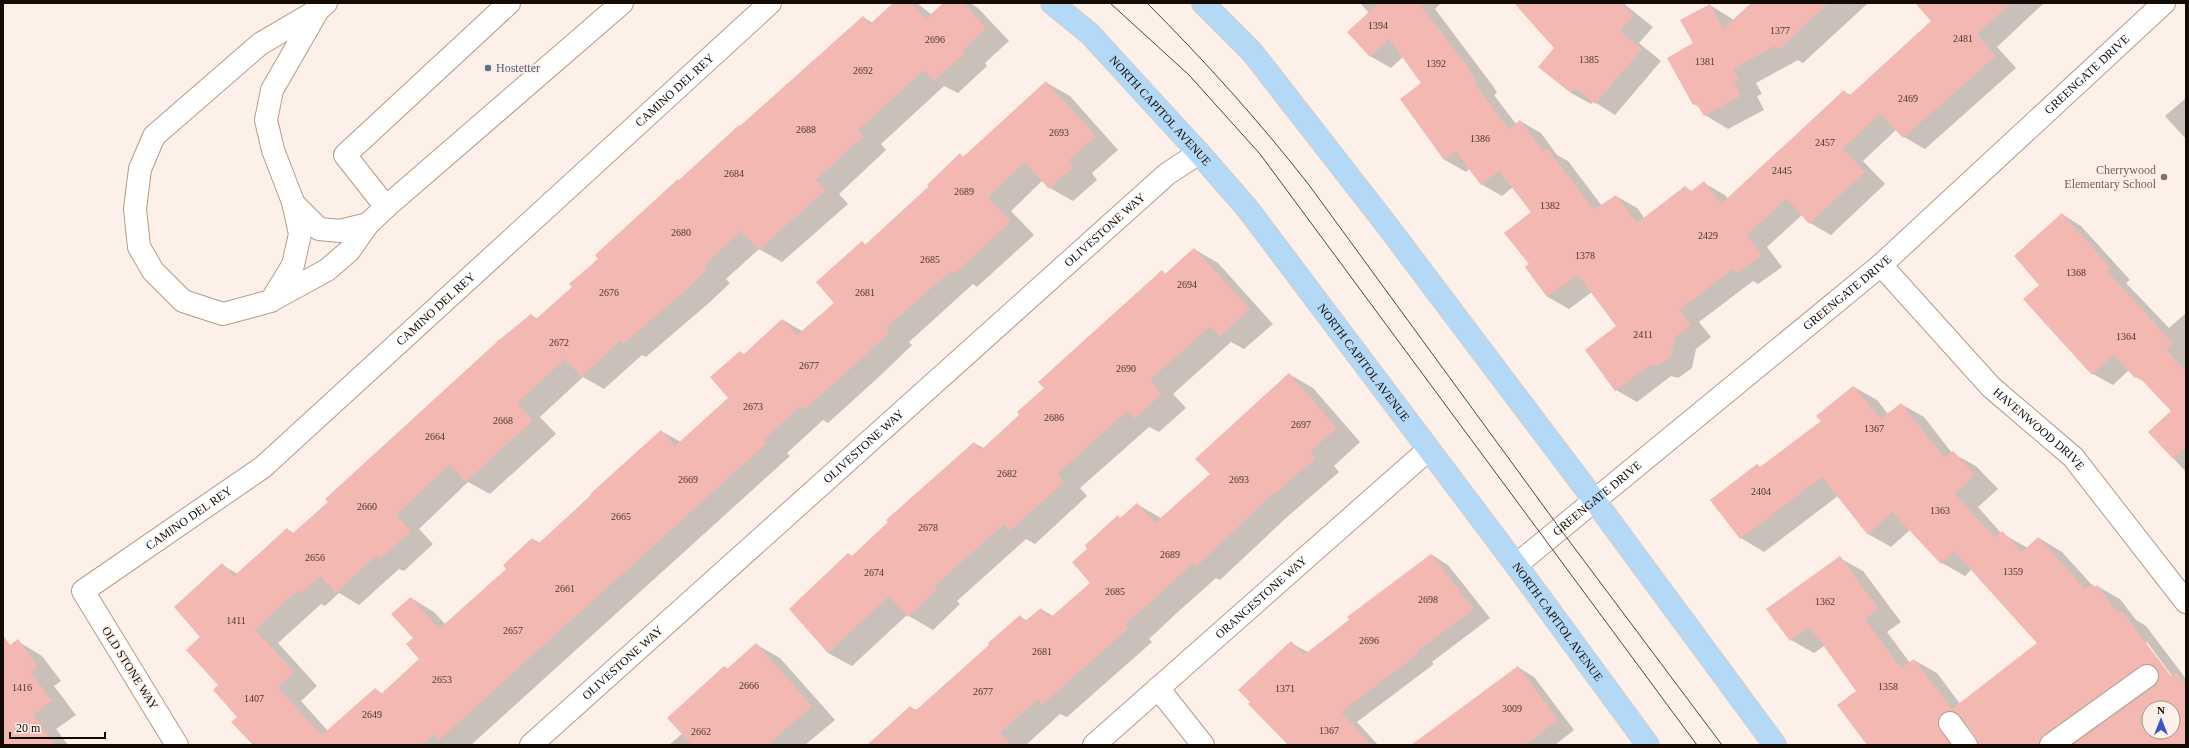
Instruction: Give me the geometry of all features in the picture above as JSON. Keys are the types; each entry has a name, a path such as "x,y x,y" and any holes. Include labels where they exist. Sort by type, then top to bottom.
{"main road":[{"name":"NORTH CAPITOL AVENUE","path":"1052,3 1090,34 1200,153 1251,214 1516,565 1648,745"},
{"path":"1204,3 1252,52 1386,224 1595,501 1775,745"}],"street":[{"path":"386,207 344,155 509,3"},
{"path":"322,7 260,44 154,136 140,169 135,209 139,247 153,272 183,301 223,314 271,301 327,270 349,251 368,224 386,207 622,3"},
{"name":"CAMINO DEL REY","path":"83,591 263,468 770,3"},
{"name":"GREENGATE DRIVE","path":"1516,565 1881,265 2164,3"},
{"path":"271,301 293,265 300,234 293,202 273,150 266,120 272,90 322,7"},
{"name":"OLIVESTONE WAY","path":"531,745 1167,174 1200,153"},
{"path":"293,202 319,229 340,231 368,224"},
{"name":"HAVENWOOD DRIVE","path":"1881,265 1991,387 2073,458 2186,602"},
{"name":"ORANGESTONE WAY","path":"1094,745 1428,450"},
{"name":"OLD STONE WAY","path":"83,591 177,745"},
{"path":"2051,745 2147,676"},
{"path":"1158,688 1203,745"},
{"path":"1950,723 1966,745"}],"building":[{"path":"893,3 911,3 926,19 943,3 964,3 986,28 963,50 965,52 934,81 924,70 858,130 864,136 816,180 826,190 759,250 741,231 704,266 707,269 687,289 623,344 620,341 581,377 565,359 517,403 533,420 466,482 450,464 396,515 411,531 380,559 377,555 336,593 320,576 301,593 298,590 255,630 295,672 278,688 322,735 375,688 381,694 419,659 406,644 413,638 391,614 411,597 439,629 506,569 503,565 532,538 538,544 591,495 590,494 661,430 675,446 728,398 710,377 740,351 743,355 782,319 797,335 834,303 816,282 862,241 865,245 929,186 927,185 960,153 963,157 1046,81 1096,136 1069,160 1074,166 1049,189 1025,162 988,197 1011,221 954,274 951,271 886,328 890,332 804,410 800,406 764,440 767,443 439,740 434,734 422,745 253,745 231,722 237,717 213,690 218,685 186,650 200,637 174,607 222,563 234,576 287,528 292,534 328,502 325,499 499,340 531,314 536,319 572,287 569,284 598,259 595,255 739,125 740,126 863,16 870,24"},
{"path":"1379,3 1419,3 1472,73 1476,81 1474,83 1509,129 1520,120 1543,151 1547,148 1594,210 1616,195 1637,223 1685,186 1690,192 1704,181 1721,204 1844,90 1849,96 1931,21 1915,3 2011,3 1977,34 1996,56 1903,138 1880,113 1843,149 1865,172 1809,224 1787,198 1747,235 1762,255 1737,273 1733,269 1679,310 1691,325 1675,337 1671,356 1657,366 1650,365 1615,391 1585,350 1616,326 1578,275 1547,297 1525,267 1529,264 1504,233 1531,212 1499,171 1481,185 1456,152 1444,160 1400,99 1421,83 1389,39 1370,57 1347,32"},
{"path":"1514,3 1620,3 1634,15 1620,31 1642,49 1595,104 1575,88 1571,93 1538,67 1554,48"},
{"path":"1751,3 1829,3 1779,50 1775,46 1733,69 1739,80 1734,82 1741,96 1704,116 1696,103 1693,105 1667,58 1693,43 1680,20 1710,4 1723,29"},
{"path":"2062,213 2111,268 2107,271 2173,343 2166,350 2186,371 2186,447 2173,459 2148,432 2171,411 2138,376 2135,378 2114,355 2092,375 2023,299 2039,285 2014,256"},
{"path":"1194,248 1250,309 1220,336 1210,326 1150,380 1162,394 1134,419 1127,411 1057,474 1064,482 1010,531 1004,524 934,587 937,590 908,617 889,596 828,653 789,609 848,553 852,556 888,522 886,520 974,442 981,450 1019,415 1017,412 1044,388 1038,382 1162,270 1165,274"},
{"path":"1289,373 1337,428 1310,452 1316,458 1262,504 1196,567 1193,563 1126,624 1129,628 1042,705 1038,699 1000,733 1012,745 867,745 910,706 915,711 989,645 988,643 1020,615 1025,621 1041,608 1050,618 1090,583 1072,562 1087,549 1085,545 1118,515 1120,518 1137,503 1155,523 1210,474 1195,459"},
{"path":"1853,386 1881,419 1901,403 1945,458 1953,451 1975,475 1955,494 1995,537 2002,531 2022,552 2038,537 2085,589 2092,584 2094,587 2097,585 2119,614 2122,611 2171,676 2176,672 2186,686 2186,745 2072,745 2155,686 2159,681 2157,669 2152,665 2146,664 2140,666 2044,735 2039,745 1978,745 1976,738 1960,716 1955,712 1949,711 1942,713 1938,724 1951,745 1867,745 1837,705 1856,691 1827,650 1809,627 1790,641 1766,609 1840,556 1879,609 1865,619 1901,668 1914,659 1952,709 2037,643 1954,551 1941,564 1892,512 1868,535 1822,477 1740,539 1710,500 1757,464 1760,467 1821,421 1816,416"},
{"path":"1431,554 1474,609 1416,652 1418,654 1341,712 1371,745 1288,745 1248,704 1250,702 1238,690 1291,641 1304,655 1350,620 1347,617"},
{"path":"3,635 10,645 18,639 38,667 31,672 52,701 33,715 55,745 3,745"},
{"path":"756,643 812,706 768,745 692,745 667,718 724,666 727,669"},
{"path":"1518,666 1558,720 1526,745 1411,745"}],"tram line":[{"path":"1110,3 1189,75 1260,154 1697,745"},
{"path":"1147,3 1231,92 1309,185 1561,530 1722,745"}],"place":[{"name":"Hostetter","path":"488,68"},
{"name":"Cherrywood Elementary School","path":"2164,177"}]}
